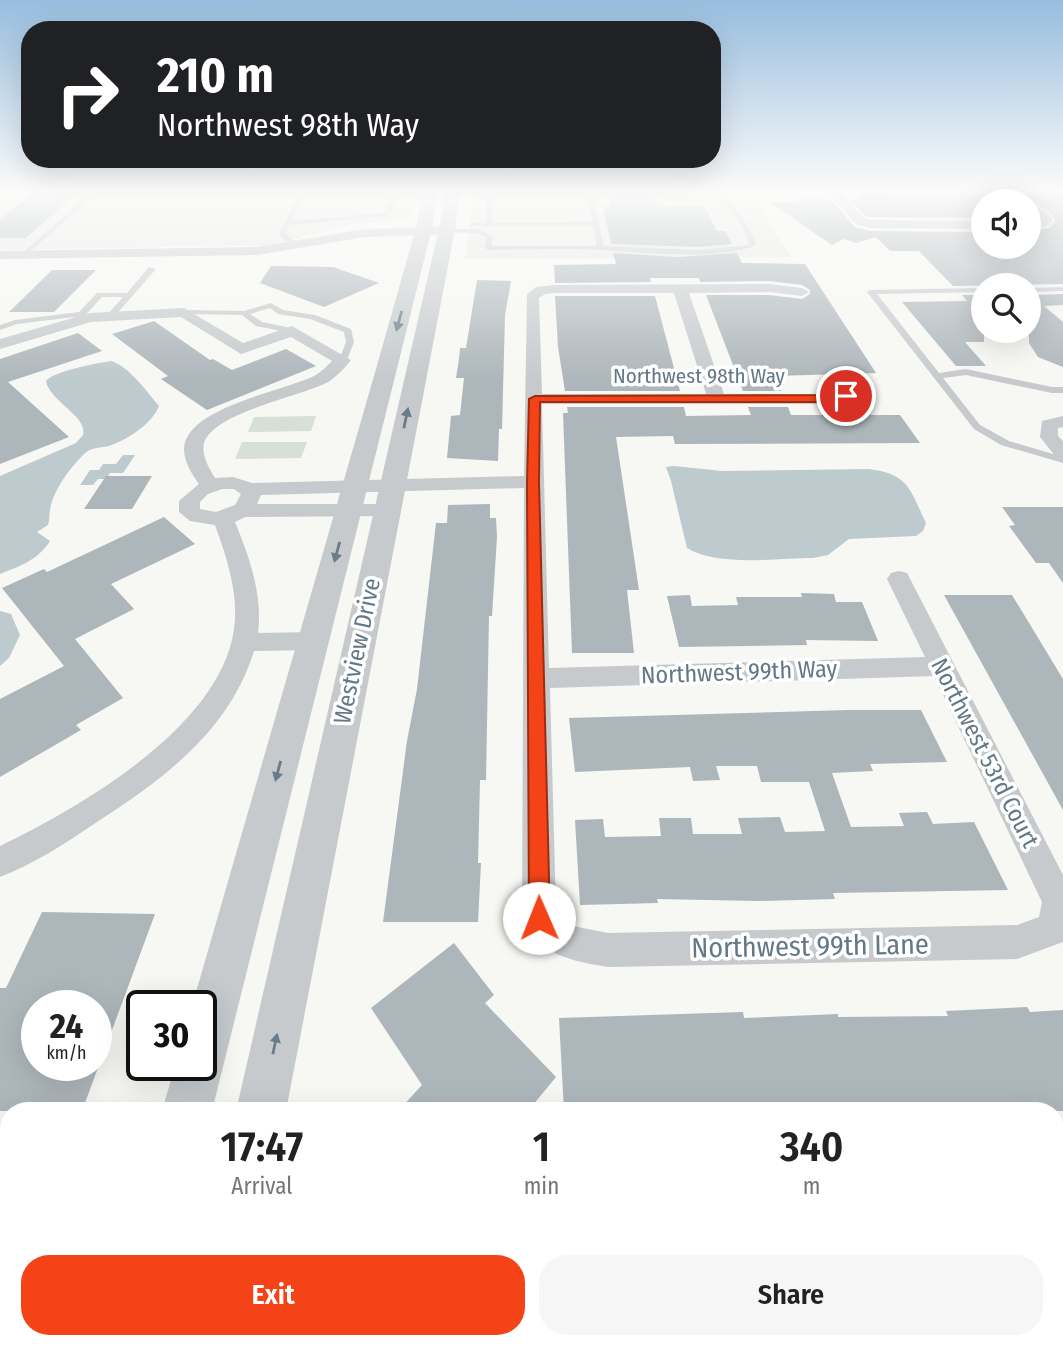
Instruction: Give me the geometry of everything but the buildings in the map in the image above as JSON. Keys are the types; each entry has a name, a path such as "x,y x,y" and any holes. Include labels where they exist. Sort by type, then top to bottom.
{"street":[{"path":"0,255 103,254"},
{"name":"Westview Drive","path":"217,998 417,254"},
{"name":"Westview Drive","path":"263,1102 442,254"},
{"path":"680,288 716,397"},
{"path":"565,942 539,918 532,297 541,290 769,288 802,292"},
{"path":"0,344 79,317 184,312 241,349 292,331 343,360 323,378 229,414 198,434 194,445 196,455 209,486"},
{"name":"Northwest 98th Way","path":"535,399 830,398 863,393"},
{"path":"1056,423 1049,438 1063,453"},
{"path":"351,498 249,489 237,483 209,486 189,501 190,512 203,519 351,498 390,497 533,482"},
{"path":"233,514 251,500 249,489"},
{"path":"0,862 24,852 124,789 173,752 216,703 233,674 245,642 243,581 233,514"},
{"name":"Northwest 53rd Court","path":"899,579 1059,901 1053,929"},
{"path":"245,642 313,641"},
{"name":"Northwest 99th Way","path":"536,678 941,666"},
{"name":"Northwest 99th Lane","path":"565,942 608,950 1017,942 1053,929"},
{"path":"189,1102 195,1081"}],"lane":[{"path":"111,315 152,269"},
{"path":"1041,290 1063,289"},
{"path":"971,290 871,292 977,427 1005,443 1063,460"},
{"path":"0,328 15,322 79,317 100,295 128,295"},
{"path":"184,312 244,313 271,305 281,312 312,317 348,331 350,342 343,360"},
{"path":"244,313 259,324 292,331"},
{"path":"936,376 965,372 1063,390"}],"shaded area":[{"path":"466,254 789,254 791,257 465,259"},
{"path":"111,361 125,368 143,387 159,406 156,413 131,435 84,454 58,487 48,525 37,532 50,541 34,558 0,574 0,476 76,443 83,435 80,422 54,396 46,381 67,371"},
{"path":"316,416 311,431 248,432 254,417"},
{"path":"242,442 307,442 301,458 235,459"},
{"path":"123,455 135,455 123,473 110,473 106,479 98,479 93,485 80,485 90,470 99,470 103,464 116,464"},
{"path":"666,467 722,471 882,471 906,485 926,523 923,531 916,536 849,539 828,555 813,558 714,558 687,548"},
{"path":"0,611 11,614 20,635 9,658 0,666"}],"route":[{"path":"539,918 533,482 535,399 846,396"}]}
